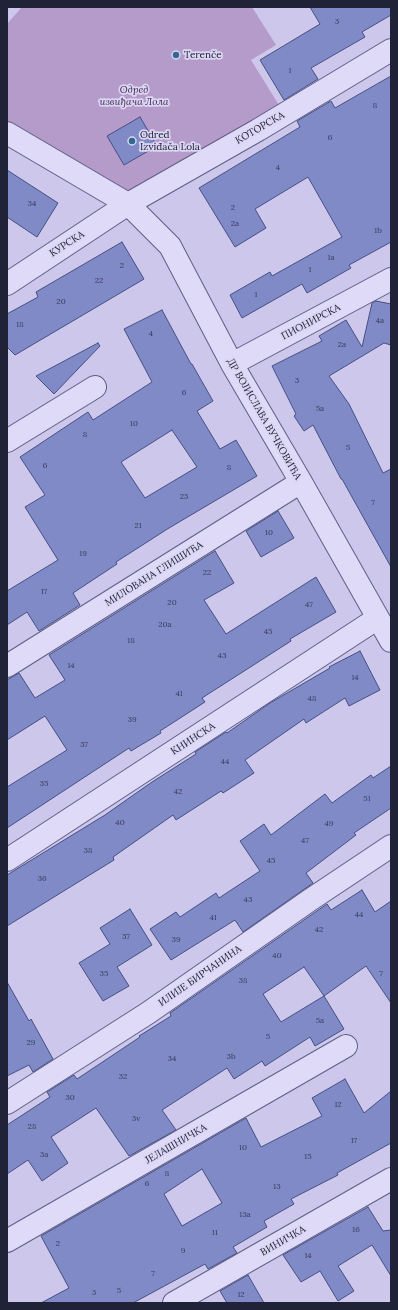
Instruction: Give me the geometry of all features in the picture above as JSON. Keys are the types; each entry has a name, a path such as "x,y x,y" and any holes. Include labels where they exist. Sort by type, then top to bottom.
{"street":[{"name":"КОТОРСКА","path":"128,204 258,130 391,50"},
{"name":"ДР ВОЈИСЛАВА ВУЧКОВИЋА","path":"7,132 128,204 170,246 232,364 391,641"},
{"name":"КУРСКА","path":"7,284 128,204"},
{"name":"ПИОНИРСКА","path":"232,364 391,279"},
{"path":"7,440 95,387"},
{"name":"МИЛОВАНА ГЛИШИЋА","path":"7,666 301,482"},
{"name":"КНИНСКА","path":"7,860 378,618"},
{"name":"ИЛИЈЕ БИРЧАНИНА","path":"7,1103 148,1013 310,900 391,846"},
{"name":"ЈЕЛАШНИЧКА","path":"7,1241 346,1046"},
{"name":"ВИНИЧКА","path":"174,1303 391,1179"}],"green space":[{"name":"Одред извиђача Лола","path":"22,7 252,7 276,45 251,60 282,110 134,201 7,122 7,24"}],"building":[{"path":"310,7 391,7 391,15 362,32 365,37 311,68 318,79 284,100 260,60 320,24"},
{"path":"391,76 391,242 349,265 351,268 307,293 302,284 242,318 230,295 270,272 272,276 342,237 308,177 255,209 266,228 235,247 199,188 300,127 297,121 331,101 335,108"},
{"name":"Odred Izviđača Lola","path":"140,117 157,146 124,165 107,136"},
{"path":"7,170 58,203 37,237 7,217"},
{"path":"122,242 144,279 15,355 7,347 7,314 38,297 36,292"},
{"path":"376,301 391,304 391,345 384,343 329,376 349,404 383,473 391,469 391,567 341,479 313,425 304,431 294,416 296,414 272,366 322,341 319,336 346,320 362,347 372,303"},
{"path":"162,310 213,401 197,411 220,449 236,440 257,476 169,528 116,562 117,564 73,593 80,605 39,631 27,612 7,625 7,591 58,560 25,507 45,495 20,457 88,412 93,420 152,382 124,329","holes":["172,430 197,467 145,498 121,462"]},
{"path":"98,343 100,346 54,394 36,376"},
{"path":"278,511 294,538 261,557 246,531"},
{"path":"215,551 234,583 204,600 226,634 316,577 336,612 290,639 291,641 202,698 205,702 160,731 161,733 131,751 129,748 7,828 7,787 67,750 45,716 7,740 7,680 19,673 35,698 65,680 49,655"},
{"path":"360,651 380,690 349,706 345,698 306,723 304,719 245,760 254,773 223,793 221,791 176,820 173,815 113,857 114,860 7,926 7,875 105,815 152,782 196,754 195,752 226,732 227,733 270,703 330,668 329,667"},
{"path":"391,766 391,808 354,833 356,835 306,873 313,883 243,932 235,920 171,960 150,929 176,912 180,917 216,893 219,898 260,871 240,841 264,824 271,835 325,794 332,803 371,775 373,778"},
{"path":"362,890 375,912 391,901 391,1003 366,966 324,996 344,1029 315,1046 310,1037 265,1066 262,1061 234,1079 227,1068 162,1110 176,1130 129,1156 96,1108 51,1137 68,1163 42,1181 28,1160 7,1174 7,1125 50,1097 47,1092 74,1075 77,1079 140,1037 139,1036 171,1016 170,1013 327,904 331,910","holes":["304,967 324,996 281,1022 263,994"]},
{"path":"130,909 152,945 117,967 129,986 103,1001 79,963 110,944 100,928"},
{"path":"7,982 29,1021 31,1019 53,1059 33,1072 29,1065 7,1076"},
{"path":"345,1079 364,1113 391,1091 391,1143 337,1173 338,1175 291,1199 294,1204 264,1221 267,1227 233,1247 237,1253 208,1269 205,1264 133,1303 41,1303 69,1288 41,1236 246,1118 261,1147 322,1116 312,1098","holes":["202,1169 222,1203 182,1226 164,1194"]},
{"path":"368,1207 383,1231 391,1230 391,1276 372,1245 338,1266 354,1291 338,1301 320,1271 301,1282 283,1255"},
{"path":"248,1275 264,1303 227,1303 220,1291"}],"place":[{"name":"Terenče","path":"176,55"},
{"name":"Odred Izviđača Lola","path":"132,141"}]}
